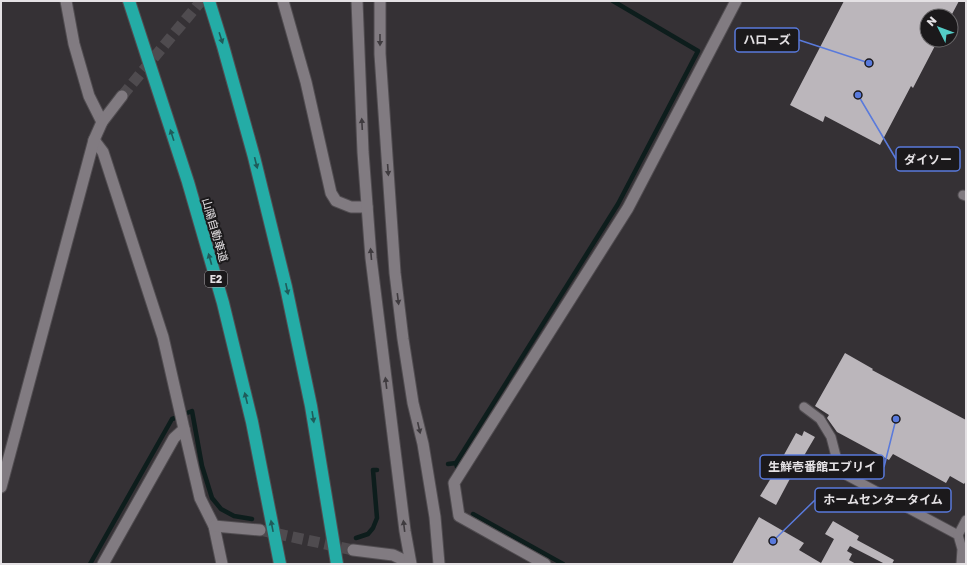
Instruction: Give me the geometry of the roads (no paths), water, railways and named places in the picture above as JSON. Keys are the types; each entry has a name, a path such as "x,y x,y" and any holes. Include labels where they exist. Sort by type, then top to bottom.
{"highway":[{"name":"山陽自動車道","path":"129,1 188,182 223,303 252,422 280,564"},
{"path":"209,1 252,150 286,286 311,406 336,564"}],"street":[{"path":"66,1 74,44 86,88 102,122"},
{"path":"283,1 306,82 331,193 336,201 350,207 367,207"},
{"path":"357,1 363,152 371,258 405,531 412,564"},
{"path":"380,1 380,54 395,273 412,396 423,444 435,517 439,564"},
{"path":"544,564 459,516 454,483 628,208 736,1"},
{"path":"1,487 94,140 102,122 122,96"},
{"path":"94,140 103,152 162,337 200,498 214,526 222,564"},
{"path":"102,564 174,438 184,430"},
{"path":"214,526 260,530"},
{"path":"353,550 393,555 412,564"}],"lane":[{"path":"804,407 820,419 830,438 838,464 844,474 958,535"},
{"path":"961,564 962,549 958,535 966,520"}],"waterway":[{"path":"457,467 456,463 618,204 698,51 613,1"},
{"path":"187,413 192,411 202,466 212,498 221,509 234,516 252,519"},
{"path":"90,564 172,419 175,418"},
{"path":"448,464 456,463"},
{"path":"356,538 368,534 373,528 377,518 373,470 377,470"},
{"path":"473,514 563,564"}],"tunnel":[{"path":"122,96 201,1"},
{"path":"260,530 353,550"}],"place":[{"name":"ハローズ","path":"869,63"},
{"name":"ダイソー","path":"858,95"},
{"name":"生鮮壱番館エブリイ","path":"896,419"},
{"name":"ホームセンタータイム","path":"773,541"}]}
